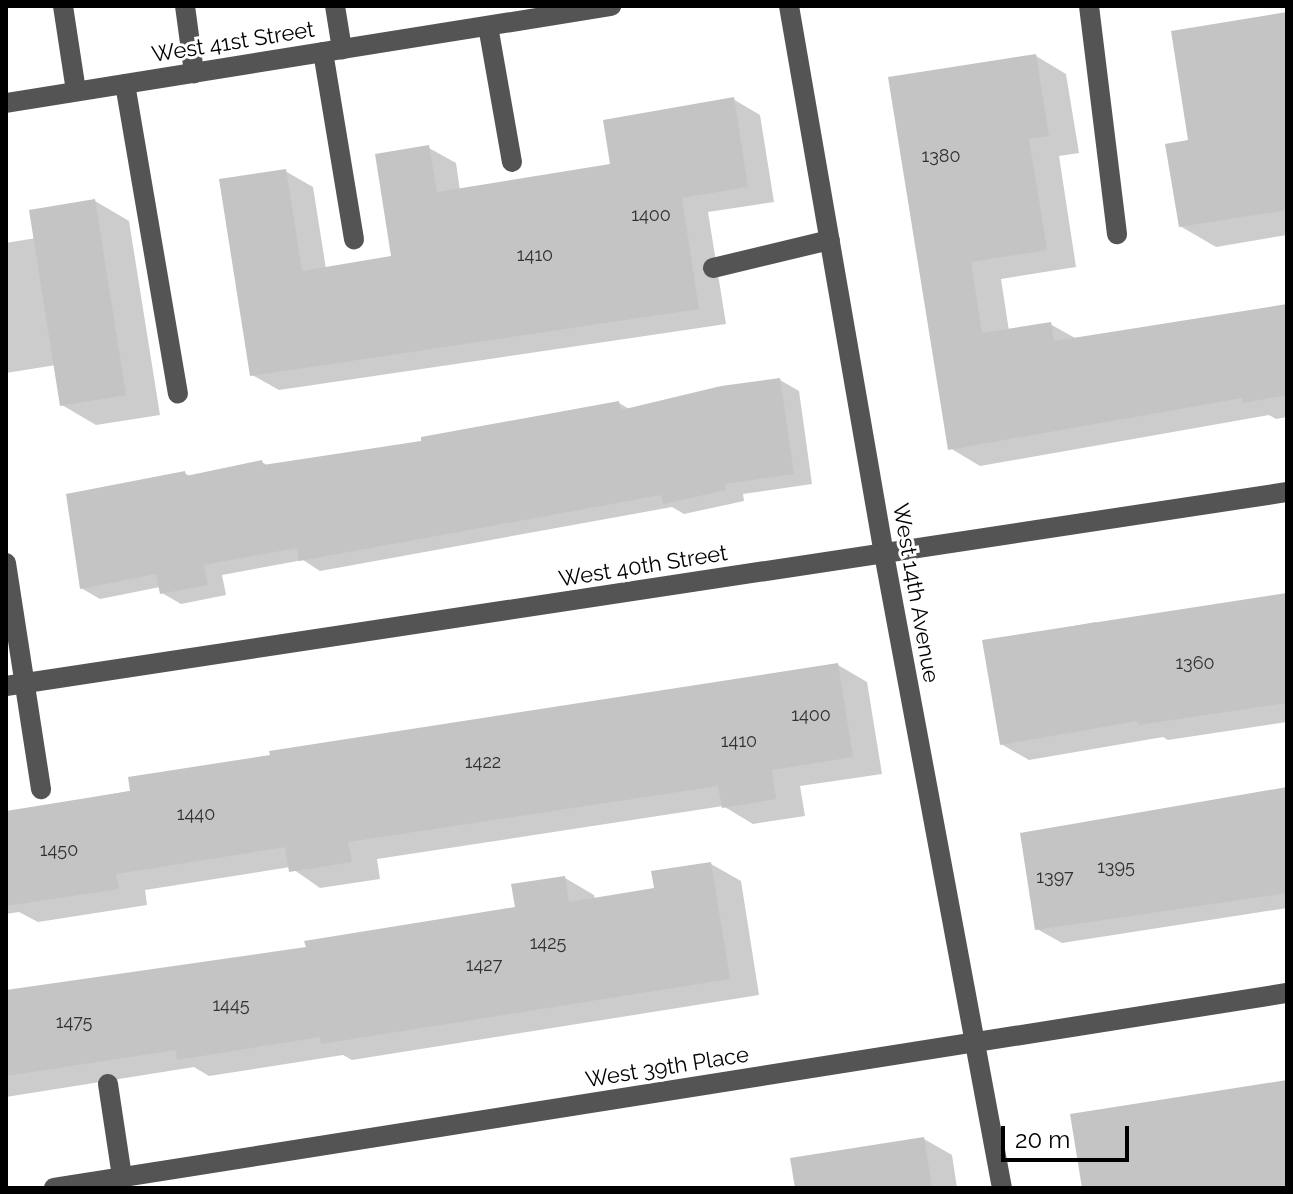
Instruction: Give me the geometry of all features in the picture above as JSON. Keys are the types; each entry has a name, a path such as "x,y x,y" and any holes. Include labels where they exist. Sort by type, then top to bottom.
{"street":[{"path":"63,6 76,91"},
{"path":"185,6 194,73"},
{"path":"335,6 332,50 354,239"},
{"name":"West 41st Street","path":"6,103 332,50 494,19 611,6"},
{"name":"West 14th Avenue","path":"789,6 884,554 1002,1188"},
{"path":"1089,6 1117,234"},
{"path":"494,19 512,162"},
{"path":"125,84 178,394"},
{"path":"713,268 830,240"},
{"name":"West 40th Street","path":"16,685 1287,492"},
{"path":"6,563 16,685 41,789"},
{"name":"West 39th Place","path":"54,1188 111,1182 1287,993"},
{"path":"108,1084 111,1182"}],"building":[{"path":"1287,12 1287,210 1179,227 1165,144 1188,140 1171,31"},
{"path":"1036,54 1049,136 1029,139 1047,250 971,262 982,333 1051,322 1054,341 1287,304 1287,395 1243,403 1242,398 948,450 888,77"},
{"path":"734,97 748,187 682,198 699,309 250,376 219,179 286,169 302,271 391,256 375,154 429,145 437,192 610,164 603,120"},
{"path":"95,199 126,395 60,406 29,210"},
{"path":"780,378 794,474 725,484 726,490 663,504 661,495 299,561 297,548 204,565 208,585 160,594 156,574 80,589 66,494 185,471 186,476 262,460 263,465 421,441 421,437 619,401 621,410 721,386"},
{"path":"1287,593 1287,703 1138,725 1137,721 1000,745 982,640"},
{"path":"838,663 853,757 772,770 776,799 722,808 718,786 348,842 352,862 289,872 285,847 116,874 119,889 6,906 6,811 130,791 128,777 270,755 269,751"},
{"path":"1287,787 1287,893 1035,930 1020,833"},
{"path":"711,862 730,979 321,1044 320,1037 177,1060 176,1050 6,1076 6,990 306,947 304,941 515,907 511,884 565,876 569,902 654,888 651,871"},
{"path":"1287,1080 1287,1188 1082,1188 1070,1114"},
{"path":"924,1137 932,1188 795,1188 790,1158"}]}
